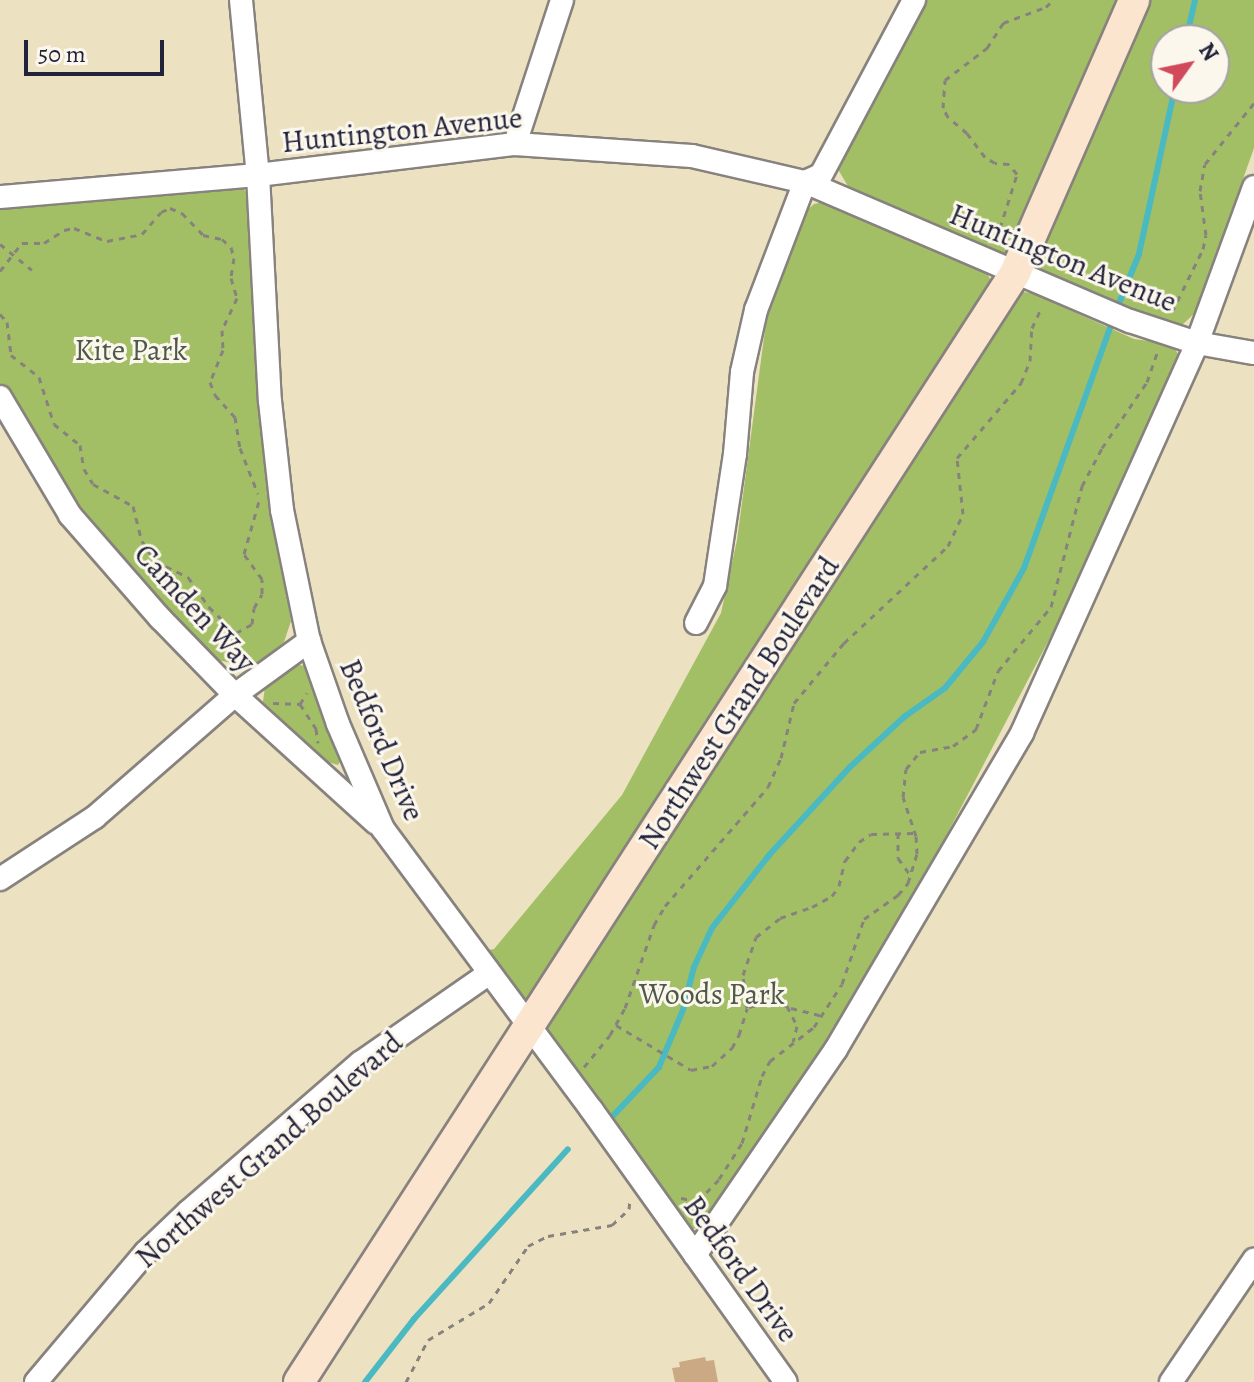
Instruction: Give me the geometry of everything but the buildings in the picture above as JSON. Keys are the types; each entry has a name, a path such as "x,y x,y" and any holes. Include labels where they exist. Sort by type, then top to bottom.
{"street":[{"name":"Bedford Drive","path":"241,0 258,175 270,401 280,495 309,641 318,668 383,829 529,1030 591,1109 786,1382"},
{"path":"515,144 562,0"},
{"path":"696,623 715,586 735,454 742,372 756,310 805,182 821,175 914,0"},
{"name":"Northwest Grand Boulevard","path":"299,1382 529,1030 1020,261 1134,0"},
{"name":"Huntington Avenue","path":"0,197 258,175 515,144 692,156 805,182 1020,261 1102,310 1130,321 1197,343 1254,353"},
{"path":"695,1255 836,1049 1022,733 1197,343 1254,187"},
{"name":"Camden Way","path":"0,397 70,515 160,618 239,699 383,829"},
{"path":"0,879 95,817 309,641"},
{"name":"Northwest Grand Boulevard","path":"36,1382 146,1252 189,1211 360,1063 488,974"},
{"path":"1171,1382 1254,1260"}],"path":[{"path":"1020,261 1000,228 1017,174 1009,164 995,163 985,157 967,133 948,117 943,108 945,80 987,48 1003,23 1046,7 1053,0"},
{"path":"1168,321 1203,249 1206,235 1200,191 1205,164 1254,103"},
{"path":"0,271 22,243 44,243 64,230 74,228 107,241 142,234 161,212 170,208 182,213 195,231 222,239 231,247 234,258 231,278 237,298 222,330 223,350 210,382 215,395 235,417 249,478 259,497 258,515 248,532 244,554 264,584 254,608 252,624 236,633 209,607 188,577 155,561 142,541 133,506 93,484 84,469 80,445 54,424 39,377 11,355 7,322 0,314"},
{"path":"0,244 32,270"},
{"path":"569,1080 616,1025 639,973 654,925 665,906 768,787 781,758 794,703 844,643 948,546 963,514 957,458 964,446 1021,383 1030,361 1032,328 1046,298"},
{"path":"675,1193 687,1202 698,1201 713,1187 742,1143 766,1068 814,1027 842,984 864,919 898,895 911,876 917,854 915,833 903,797 906,769 920,752 953,746 976,729 998,671 1051,607 1082,486 1102,448 1147,382 1157,351"},
{"path":"300,704 318,668"},
{"path":"239,699 300,704"},
{"path":"300,704 318,739 313,765"},
{"path":"898,832 898,858 911,876"},
{"path":"616,1025 681,1065 702,1071 722,1058 739,1035 747,1008 743,975 756,937 780,918 832,896 839,886 845,861 859,842 871,834 915,833"},
{"path":"747,1008 773,1001 822,1016"},
{"path":"787,1006 797,1026 793,1042"},
{"path":"406,1382 428,1340 489,1303 528,1246 548,1236 612,1225 629,1209 630,1196"}],"green space":[{"path":"924,0 1122,0 1007,255 1000,256 849,188 839,171 839,161"},
{"path":"1148,0 1254,0 1254,148 1196,312 1182,325 1106,303 1033,268"},
{"name":"Kite Park","path":"242,186 250,199 274,516 291,621 284,642 267,659 249,666 216,660 108,550 35,449 0,385 0,208"},
{"name":"Woods Park","path":"824,202 986,271 992,283 533,1002 521,1002 483,951 494,949 622,795 721,613 737,540 767,315 807,210 814,204"},
{"name":"Woods Park","path":"1022,292 1032,293 1134,339 1172,344 1178,354 1141,445 1063,613 933,861 817,1058 701,1227 693,1229 684,1225 544,1029 1012,296"},
{"path":"288,665 307,667 342,758 338,765 328,762 263,702 265,686"}],"waterway":[{"path":"1190,24 1195,0"},
{"path":"1117,308 1139,254 1172,104"},
{"path":"610,1119 659,1067 683,1010 694,967 712,928 770,854 850,767 904,717 945,688 983,642 1024,568 1113,319"},
{"path":"365,1382 414,1319 568,1149"}]}
